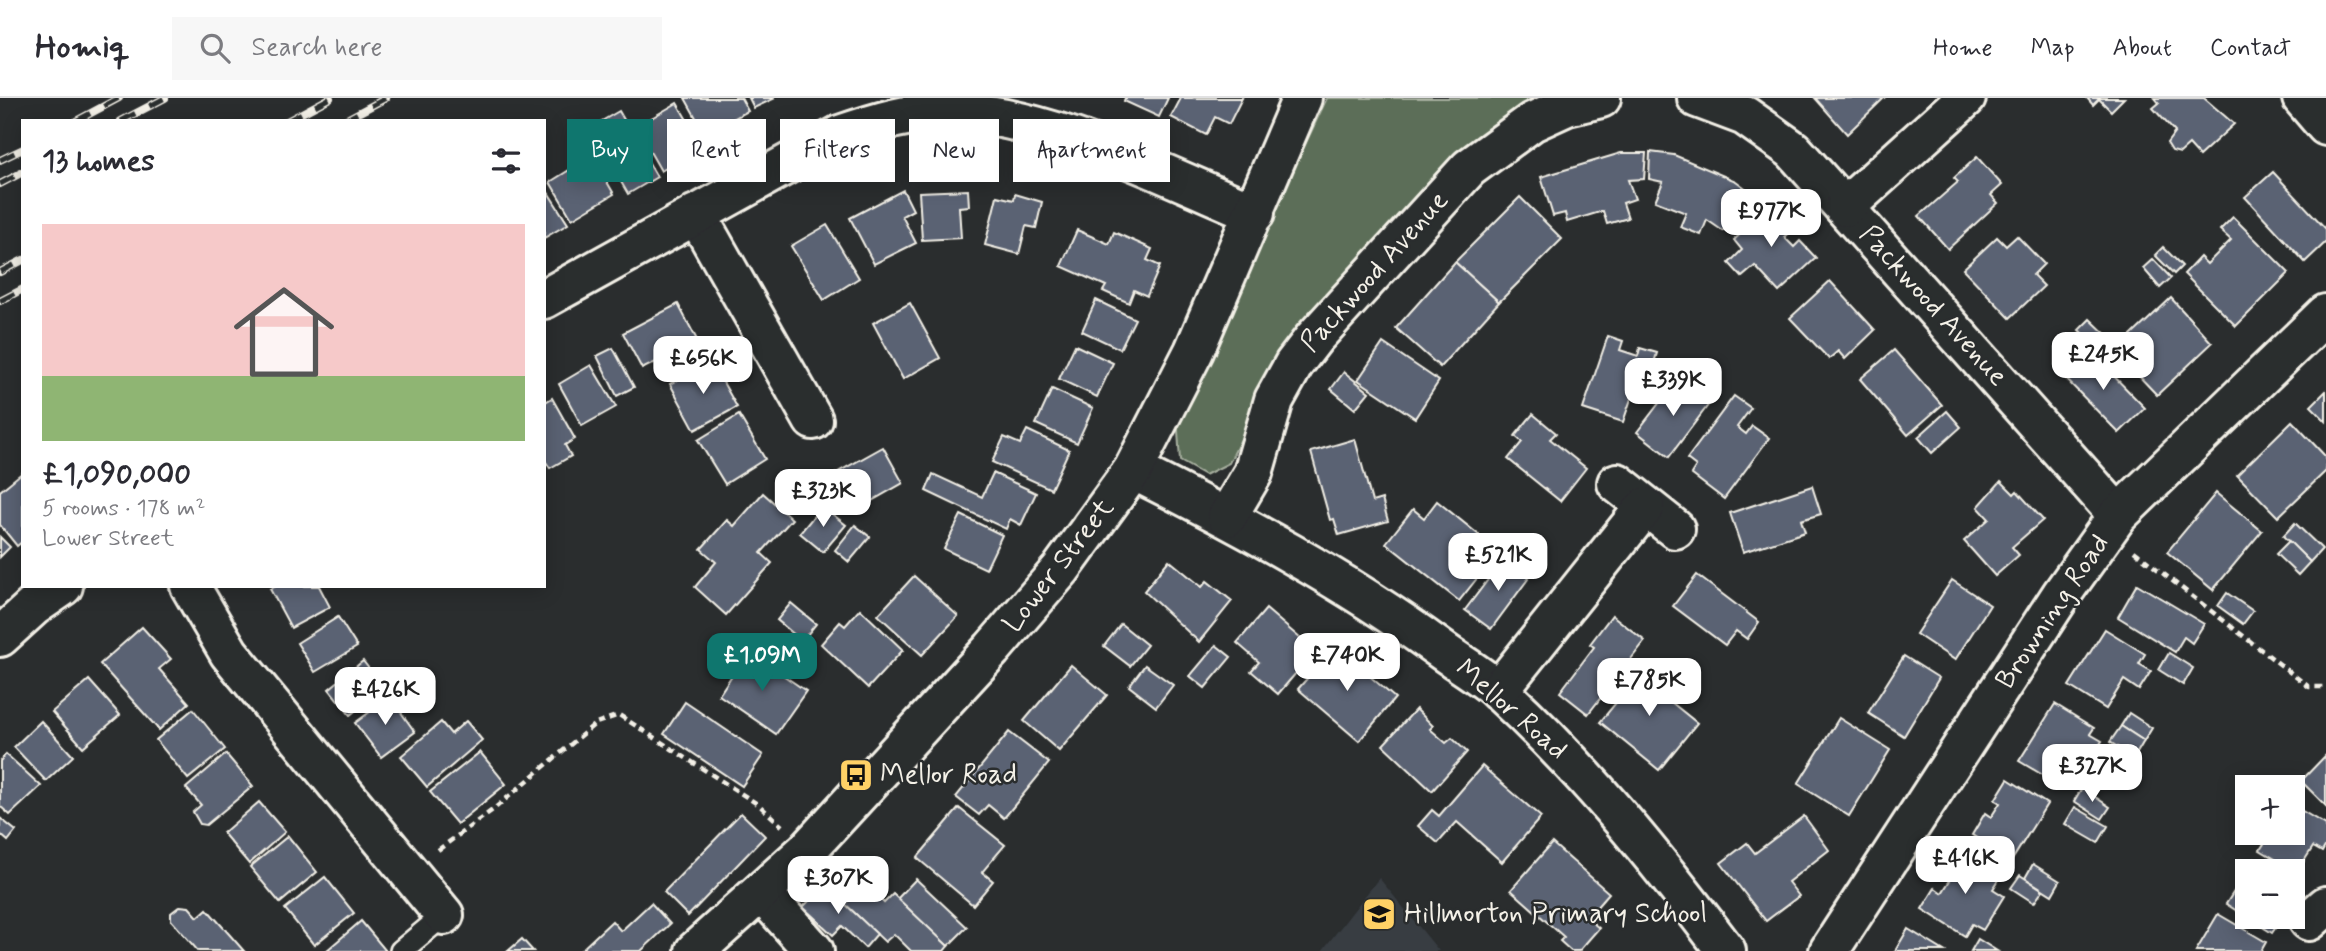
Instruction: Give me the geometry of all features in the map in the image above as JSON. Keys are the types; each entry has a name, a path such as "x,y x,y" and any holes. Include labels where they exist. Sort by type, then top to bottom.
{"street":[{"name":"Lower Street","path":"695,951 762,894 807,850 992,649 1061,569 1133,470 1194,351 1302,98"},
{"name":"Packwood Avenue","path":"1227,517 1253,473 1274,400 1294,364 1314,338 1469,168 1532,122 1567,106 1601,98"},
{"name":"Packwood Avenue","path":"1697,98 1745,116 1793,150 1846,207 2113,523"},
{"path":"1846,207 1966,98"},
{"path":"2302,98 2326,126"},
{"path":"546,298 840,135 879,121 948,111 991,117 1066,135 1255,213"},
{"path":"696,214 813,420"},
{"name":"Browning Road","path":"1829,951 2061,595 2113,523 2326,314"},
{"name":"Mellor Road","path":"1133,470 1227,517 1370,600 1498,691 1591,782 1670,876 1726,951"},
{"path":"1498,691 1631,495 1675,529"},
{"path":"0,637 34,606 60,588"},
{"path":"191,588 229,653 444,915"},
{"path":"762,894 814,951"}],"lane":[{"path":"401,951 444,915"}],"path":[{"path":"2113,523 2309,687 2326,687"},
{"path":"409,872 494,809 596,723 619,715 759,805 788,832"}],"shaded area":[{"name":"Hillmorton Primary School","path":"1379,878 1439,951 1322,951"}],"green space":[{"path":"1327,98 1539,98 1420,192 1280,361 1229,463 1205,475 1180,461 1177,416"}],"building":[{"path":"685,98 741,98 748,111 733,119 697,119"},
{"path":"749,98 775,98 754,108"},
{"path":"1125,98 1168,98 1159,117 1124,101"},
{"path":"1181,98 1242,98 1229,124 1215,117 1206,135 1171,117"},
{"path":"1815,98 1884,98 1847,134"},
{"path":"2087,98 2124,98 2111,111 2099,99 2093,105"},
{"path":"2155,98 2204,98 2234,124 2199,156 2189,145 2180,153 2172,151 2167,143 2175,132 2153,108 2159,103"},
{"path":"677,103 686,119 667,119 667,168 661,171 653,157 653,119 650,119"},
{"path":"619,111 624,119 605,119"},
{"path":"1650,152 1674,155 1736,181 1752,193 1723,231 1707,220 1701,235 1680,227 1686,213 1655,201 1663,182 1649,179"},
{"path":"1621,153 1646,153 1644,179 1628,180 1635,199 1623,203 1628,218 1607,224 1603,211 1567,222 1565,213 1553,216 1541,177"},
{"path":"1977,157 2002,185 1991,195 1998,203 1948,249 1919,216 1958,182 1954,178"},
{"path":"567,171 567,182 607,182 614,194 572,219 550,182"},
{"path":"2273,172 2326,229 2326,242 2305,262 2245,197"},
{"path":"621,182 648,182 628,194"},
{"path":"546,189 568,224 546,237"},
{"path":"903,190 913,210 902,216 916,243 874,264 850,218"},
{"path":"968,190 969,206 959,207 961,238 922,240 919,192"},
{"path":"1015,194 1042,202 1036,228 1026,226 1019,254 985,245 997,196 1014,200"},
{"path":"1520,197 1562,239 1499,302 1455,262"},
{"path":"1774,202 1796,226 1784,237 1794,247 1800,241 1816,258 1779,292 1755,266 1742,277 1729,263 1742,250 1734,240"},
{"path":"2233,217 2289,273 2236,326 2184,274 2200,257 2207,264 2231,240 2220,230"},
{"path":"827,225 859,278 824,300 791,246"},
{"path":"1077,230 1109,244 1114,232 1152,249 1147,260 1160,266 1147,296 1134,290 1129,303 1103,291 1106,286 1061,266"},
{"path":"2017,236 2044,264 2033,275 2044,286 2010,318 1963,269 1997,237 2006,246"},
{"path":"2163,247 2182,266 2174,274 2155,255"},
{"path":"2153,259 2171,278 2160,288 2143,268"},
{"path":"1455,262 1499,302 1440,367 1396,328"},
{"path":"1830,281 1875,330 1845,359 1838,351 1829,359 1790,318"},
{"path":"2171,298 2212,343 2157,395 2115,351"},
{"path":"1096,300 1135,319 1120,349 1082,331"},
{"path":"910,303 940,358 903,379 873,323"},
{"path":"678,304 706,357 677,372 668,356 642,369 623,333"},
{"path":"2090,319 2112,340 2101,352 2079,330"},
{"path":"1608,336 1623,341 1620,350 1638,356 1640,348 1657,353 1649,379 1639,376 1623,422 1583,409"},
{"path":"1383,343 1439,381 1415,418 1358,380"},
{"path":"1075,345 1113,363 1097,397 1059,379"},
{"path":"613,348 634,387 617,396 597,356"},
{"path":"1894,350 1942,405 1908,435 1860,379"},
{"path":"2081,354 2094,366 2099,361 2145,408 2119,433 2061,374"},
{"path":"711,361 737,407 695,430 670,384"},
{"path":"591,365 616,407 582,426 559,384"},
{"path":"1344,372 1369,392 1355,409 1331,389"},
{"path":"1677,380 1709,404 1669,457 1637,432"},
{"path":"1052,389 1093,408 1077,443 1036,424"},
{"path":"2326,391 2326,421 2311,406"},
{"path":"1734,396 1751,408 1737,427 1746,434 1752,426 1769,438 1724,499 1691,474 1696,466 1687,459"},
{"path":"552,398 575,439 565,445 571,456 550,468 546,462 546,402"},
{"path":"1947,411 1961,427 1932,453 1918,437"},
{"path":"1533,414 1556,433 1550,439 1586,468 1560,501 1508,459 1522,442 1515,436"},
{"path":"739,415 765,459 725,484 698,440"},
{"path":"2292,421 2326,457 2326,471 2278,517 2237,475"},
{"path":"1027,430 1069,450 1051,489 992,462 1004,437 1020,444"},
{"path":"1355,439 1372,502 1382,499 1388,521 1339,535 1334,519 1330,520 1311,452"},
{"path":"883,447 903,483 854,511 833,475"},
{"path":"993,473 1036,493 1021,525 1010,519 1006,529 926,491 933,474 982,497"},
{"path":"21,474 21,543 17,546 0,525 0,491"},
{"path":"2001,481 2014,494 2017,491 2043,520 2012,547 2019,555 1995,576 1964,541 1989,519 1978,507"},
{"path":"1812,486 1821,514 1801,520 1805,532 1743,552 1730,513"},
{"path":"763,493 792,519 761,553 772,563 726,615 695,587 716,562 701,549 727,520 734,526"},
{"path":"2216,493 2262,531 2213,590 2167,552"},
{"path":"1437,501 1479,535 1466,552 1486,567 1459,601 1386,543 1413,509 1424,518"},
{"path":"822,506 846,525 823,552 800,533"},
{"path":"961,515 1002,535 986,569 944,549"},
{"path":"2295,523 2322,549 2310,562 2283,536"},
{"path":"855,525 870,537 849,562 835,550"},
{"path":"0,537 10,547 0,557"},
{"path":"2289,541 2310,562 2298,575 2276,554"},
{"path":"1506,556 1531,575 1491,629 1465,610"},
{"path":"1169,560 1202,587 1207,581 1232,601 1199,642 1144,591"},
{"path":"1697,575 1759,622 1747,639 1736,631 1725,645 1673,606"},
{"path":"914,576 958,616 922,655 878,615"},
{"path":"1952,580 1990,605 1955,660 1916,634"},
{"path":"2137,584 2204,624 2192,643 2184,637 2175,652 2118,617"},
{"path":"320,588 330,607 291,628 270,589"},
{"path":"2227,593 2253,611 2243,624 2218,606"},
{"path":"791,603 816,624 802,641 777,620"},
{"path":"860,609 903,650 868,688 821,644 840,622 845,626"},
{"path":"1266,609 1315,651 1278,694 1251,671 1259,662 1237,643"},
{"path":"1612,615 1645,641 1588,714 1560,692 1594,647 1590,644"},
{"path":"338,617 357,647 315,672 297,643"},
{"path":"1121,624 1147,645 1130,666 1104,646"},
{"path":"142,627 171,659 159,669 189,703 159,730 100,664"},
{"path":"2105,629 2145,654 2139,664 2151,671 2139,690 2124,680 2106,709 2069,686"},
{"path":"1216,645 1231,657 1205,688 1190,676"},
{"path":"1335,646 1395,698 1359,741 1298,689"},
{"path":"748,651 806,691 776,734 719,695"},
{"path":"2169,653 2193,668 2183,685 2159,670"},
{"path":"1904,656 1939,678 1904,736 1868,713"},
{"path":"363,661 384,688 350,715 329,689"},
{"path":"1648,664 1676,687 1666,698 1697,723 1659,770 1600,722"},
{"path":"1071,665 1107,695 1059,751 1024,721"},
{"path":"1145,665 1173,685 1156,707 1129,686"},
{"path":"89,680 120,715 83,747 52,712"},
{"path":"390,697 415,732 381,757 355,723"},
{"path":"685,702 763,755 742,786 664,734"},
{"path":"2055,704 2094,728 2090,734 2102,741 2089,761 2076,754 2058,784 2019,761"},
{"path":"193,709 225,749 188,779 156,740"},
{"path":"1416,709 1433,726 1430,729 1446,743 1452,738 1467,752 1432,791 1383,745"},
{"path":"2129,713 2152,728 2144,741 2121,726"},
{"path":"1839,718 1890,750 1849,816 1798,784"},
{"path":"41,721 73,756 46,781 14,747"},
{"path":"466,721 482,740 427,787 401,756 441,722 451,734"},
{"path":"2121,726 2144,741 2134,758 2110,742"},
{"path":"1009,732 1049,763 1004,818 988,805 979,815 956,797"},
{"path":"480,752 506,784 457,824 430,792"},
{"path":"6,754 41,786 10,815 0,806 0,761"},
{"path":"226,754 253,786 206,825 200,824 193,812 201,805 186,788"},
{"path":"2326,755 2326,806 2305,785 2305,777"},
{"path":"1482,766 1541,817 1502,862 1457,822 1438,843 1418,826 1432,810 1439,816"},
{"path":"2008,779 2047,804 2012,860 1972,835 1985,813 1991,817 2000,803 1995,800"},
{"path":"2082,788 2110,807 2102,819 2074,801"},
{"path":"259,802 285,832 249,864 223,833"},
{"path":"2075,807 2108,826 2098,843 2065,824"},
{"path":"959,808 1005,845 982,872 993,881 973,905 917,858"},
{"path":"741,813 765,836 688,916 664,892"},
{"path":"2305,813 2326,825 2326,845 2322,852 2313,847 2305,860 2275,859 2260,850 2263,845 2305,845"},
{"path":"1804,816 1829,850 1788,882 1799,896 1766,921 1721,863 1747,843 1755,853"},
{"path":"0,818 16,831 8,841 0,834"},
{"path":"288,836 317,872 280,903 250,867"},
{"path":"1552,843 1609,893 1587,918 1599,928 1579,951 1571,951 1560,941 1564,937 1511,890"},
{"path":"1957,851 2000,878 1993,889 2004,896 1983,930 1972,924 1965,936 1922,909 1935,888 1942,893 1952,877 1943,872"},
{"path":"2033,864 2060,881 2052,895 2025,878"},
{"path":"2020,875 2043,890 2034,903 2011,888"},
{"path":"325,877 354,913 314,945 285,909"},
{"path":"916,879 967,927 948,946 897,899"},
{"path":"864,884 884,903 893,894 948,946 944,951 911,951 894,934 885,942 845,904"},
{"path":"825,885 877,934 865,948 842,926 833,935 803,907"},
{"path":"2235,890 2235,910 2226,904"},
{"path":"651,903 670,924 641,951 580,951 612,921 621,931"},
{"path":"180,906 189,907 198,917 207,909 244,951 198,951 171,920 171,913"},
{"path":"2218,914 2235,924 2235,929 2244,929 2266,942 2261,951 2196,951"},
{"path":"361,921 386,951 326,951"},
{"path":"1908,929 1944,951 1895,951"},
{"path":"522,939 533,951 508,951"},
{"path":"1978,939 1997,951 1971,951"}],"railway":[{"path":"80,119 119,98"},
{"path":"125,119 165,98"},
{"path":"291,119 330,98"},
{"path":"347,119 386,98"},
{"path":"0,160 21,150"},
{"path":"0,184 21,173"},
{"path":"0,272 21,261"},
{"path":"0,301 21,290"}],"place":[{"name":"Mellor Road","path":"856,775"},
{"name":"Hillmorton Primary School","path":"1379,914"}]}
